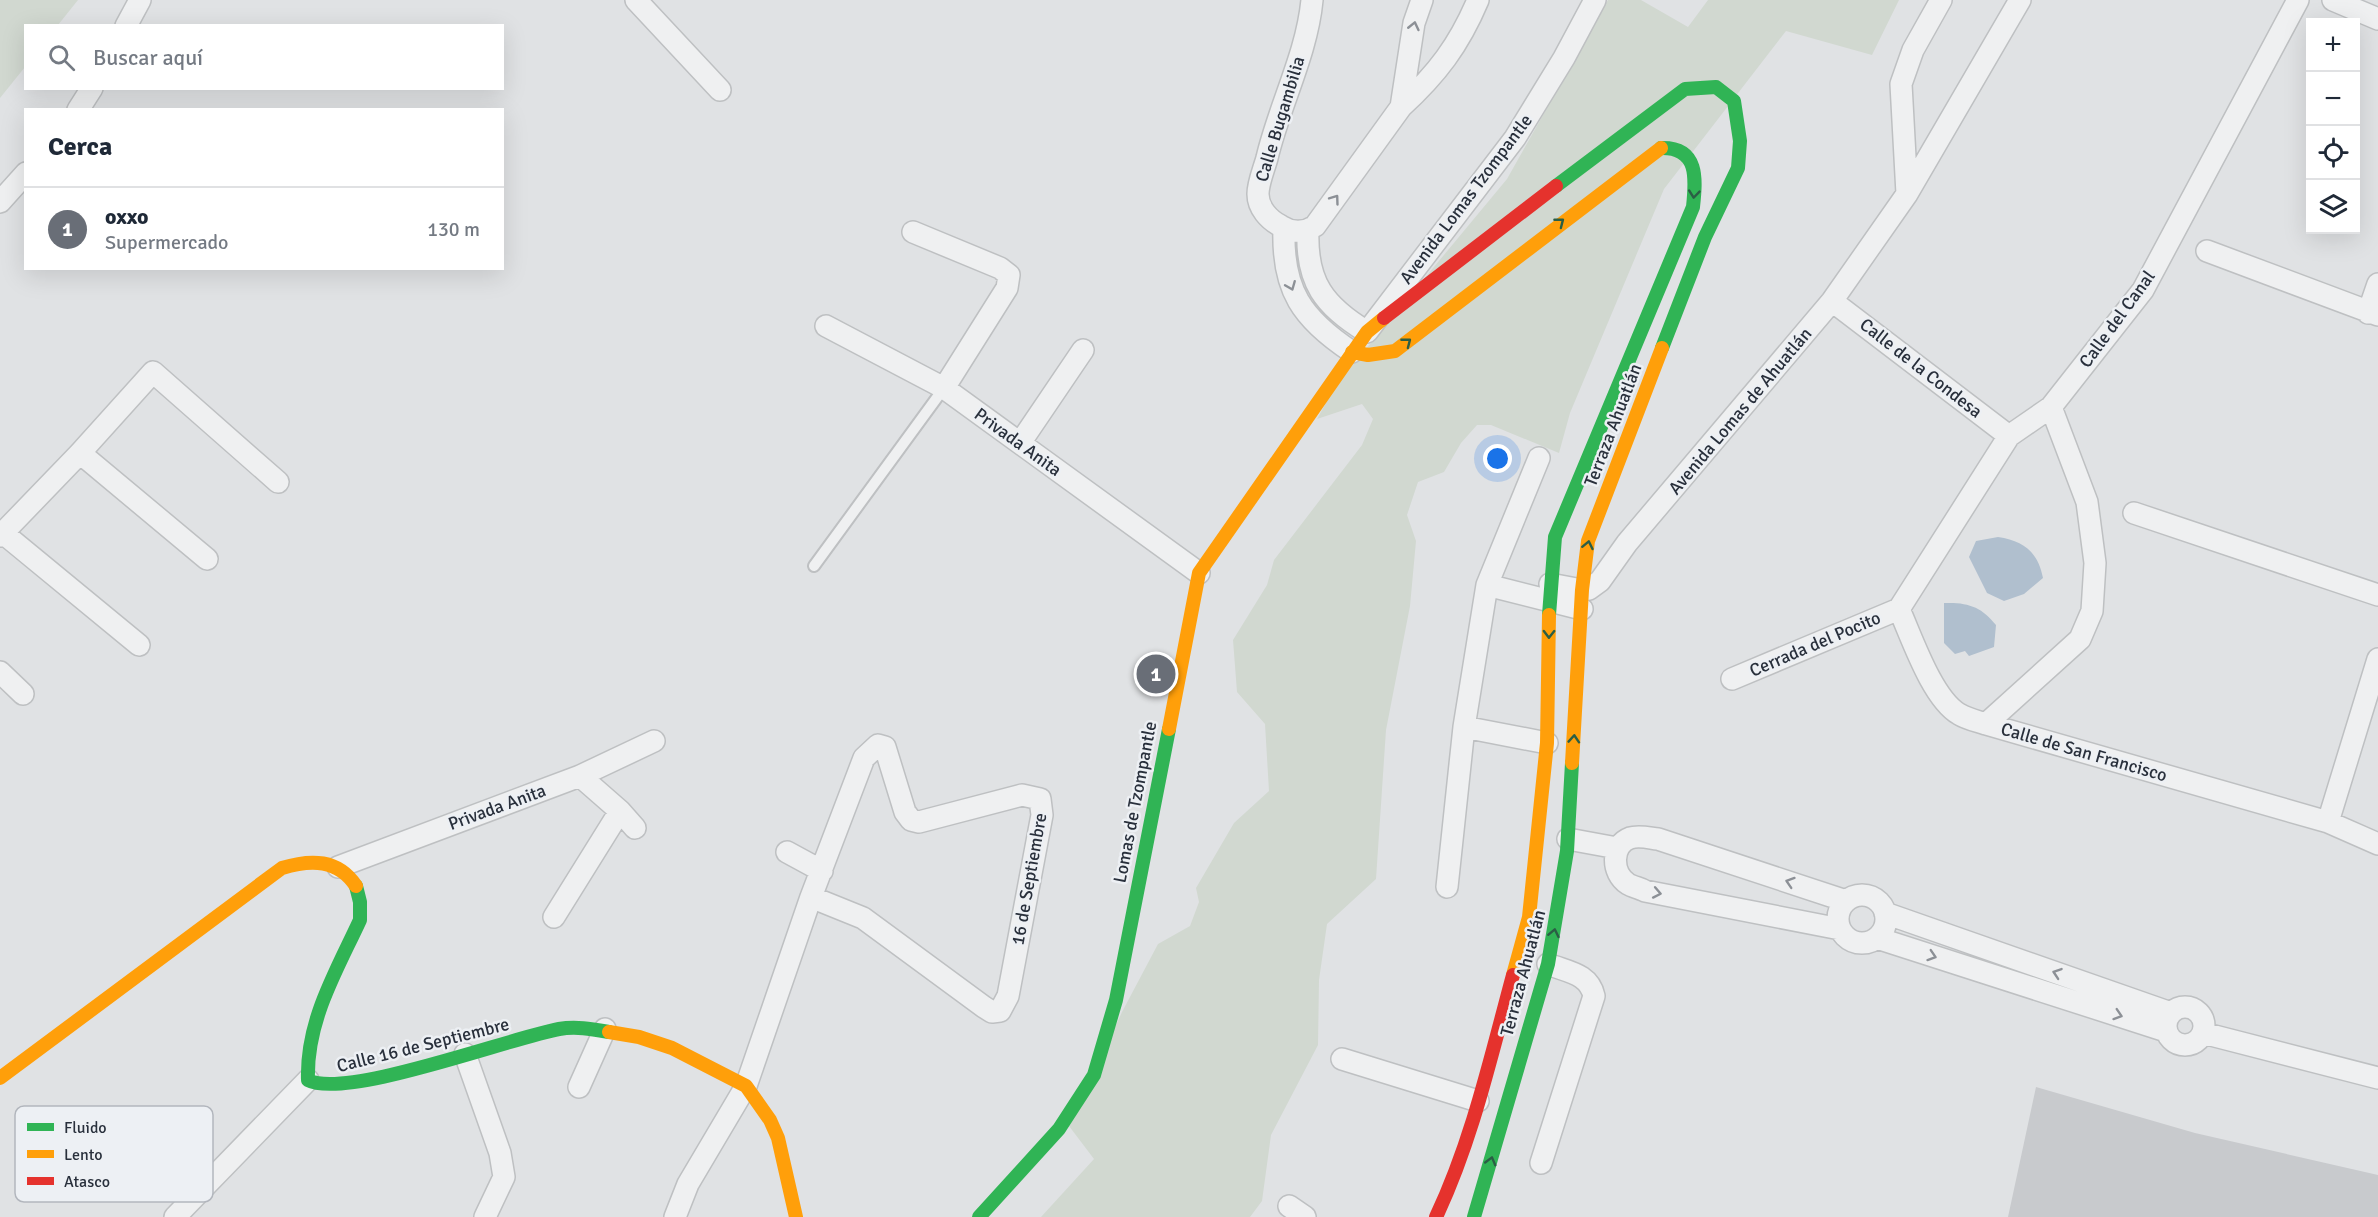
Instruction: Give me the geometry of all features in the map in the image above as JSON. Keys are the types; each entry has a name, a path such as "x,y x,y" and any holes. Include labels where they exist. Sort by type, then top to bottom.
{"street":[{"path":"127,24 140,0"},
{"path":"636,0 720,90"},
{"name":"Calle Bugambilia","path":"1295,230 1267,216 1258,193 1268,150 1300,52 1312,0"},
{"path":"1401,107 1414,23 1422,0"},
{"path":"1295,230 1315,226 1401,107 1431,80 1462,37 1478,0"},
{"name":"Avenida Lomas Tzompantle","path":"1367,332 1515,138 1564,58 1595,0"},
{"path":"1907,194 1901,84 1913,50 1941,0"},
{"name":"Avenida Lomas de Ahuatlán","path":"1582,600 1589,589 1600,581 1627,543 1832,301 1907,194 2020,0"},
{"name":"Calle del Canal","path":"1899,609 2009,436 2051,407 2143,290 2298,0"},
{"path":"2333,0 2378,19"},
{"name":"Terraza Ahuatlán","path":"1367,332 1644,117 1685,89 1716,87 1734,101 1739,127 1738,168 1705,237 1588,541 1582,600 1567,845 1560,905 1548,964 1475,1215"},
{"path":"79,108 91,90"},
{"name":"Terraza Ahuatlán","path":"1352,352 1375,354 1395,351 1647,155 1667,147 1687,154 1694,172 1693,207 1556,537 1550,593 1546,743 1529,917 1478,1101 1458,1198 1436,1217"},
{"path":"0,202 24,175"},
{"path":"1295,230 1307,250 1317,287 1342,317 1367,332"},
{"path":"1295,230 1283,252 1287,275 1295,297 1308,317 1324,334 1352,352"},
{"path":"914,231 1000,268 1009,275 1006,288 944,388"},
{"path":"2206,251 2373,314 2378,284"},
{"name":"Calle de la Condesa","path":"1832,301 2009,436"},
{"name":"Privada Anita","path":"826,326 944,388 1199,573"},
{"name":"Lomas de Tzompantle","path":"979,1217 1059,1130 1094,1075 1116,1000 1199,573 1367,332"},
{"path":"1020,443 1083,350"},
{"path":"139,645 1,535 80,453 153,372 278,482"},
{"path":"1986,724 2080,639 2092,611 2095,563 2087,502 2051,407"},
{"path":"80,453 207,559"},
{"path":"1447,887 1464,727 1487,585 1539,458"},
{"path":"2134,513 2378,595"},
{"path":"1487,585 1550,593 1582,600"},
{"name":"Calle de San Francisco","path":"1899,609 1925,667 1944,700 1958,714 2328,822 2378,844"},
{"name":"Cerrada del Pocito","path":"1732,679 1899,609"},
{"path":"2328,822 2378,659"},
{"path":"0,672 23,694"},
{"path":"1464,727 1546,743"},
{"name":"Privada Anita","path":"338,867 580,776 654,741"},
{"name":"16 de Septiembre","path":"675,1217 688,1184 746,1086 811,897 864,758 878,745 885,747 905,812 911,820 920,822 1023,795 1040,799 1043,807 1008,996 1000,1011 992,1012 984,1007 863,918 811,897"},
{"path":"580,776 620,811 635,828"},
{"path":"554,917 620,811"},
{"path":"1840,929 1645,891 1627,883 1620,876 1616,854 1623,842 1638,836 1658,839 1846,901"},
{"path":"1567,845 1616,854"},
{"path":"787,852 822,871"},
{"path":"0,1078 282,868 311,861 338,867 351,878 358,890 362,905 360,920 312,1028 306,1064 308,1080 213,1178"},
{"path":"1885,913 1885,927 1870,942 1856,943 1844,936 1840,929 1838,914 1846,901 1860,895 1869,896 1876,900 1885,913 2169,1022"},
{"path":"1876,938 2169,1022"},
{"path":"1541,1163 1594,996 1592,984 1585,978 1548,964"},
{"path":"2183,1008 2195,1010 2203,1020 2203,1033 2196,1042 2184,1045 2173,1041 2169,1022 2183,1008"},
{"name":"Calle 16 de Septiembre","path":"308,1080 317,1085 341,1084 439,1063 559,1029 582,1027 605,1029 672,1048 746,1086 770,1119 778,1138 796,1217"},
{"path":"579,1087 605,1029"},
{"path":"2203,1033 2378,1078"},
{"path":"465,1054 500,1153 504,1177 485,1217"},
{"path":"1342,1059 1478,1101"},
{"path":"1458,1198 1475,1215"},
{"path":"175,1217 190,1202"}],"lane":[{"path":"814,566 944,388"}],"shaded area":[{"path":"0,0 78,0 59,24 24,24 24,68 0,98"},
{"path":"1608,0 1641,0 1688,27 1708,0 1899,0 1872,55 1786,31 1664,189 1570,413 1559,453 1491,425 1477,425 1461,443 1444,472 1418,482 1407,515 1416,541 1410,606 1386,730 1376,879 1327,924 1319,980 1318,1045 1271,1135 1262,1201 1250,1217 1041,1217 1094,1159 1069,1126 1122,1012 1158,944 1190,926 1199,902 1196,888 1234,823 1269,791 1265,724 1237,692 1233,640 1267,585 1274,560 1362,445 1373,419 1362,404 1317,419 1336,385 1507,179"}],"water":[{"path":"1998,537 2015,541 2028,549 2038,561 2043,578 2024,594 2004,601 1987,593 1969,557 1976,541"},
{"path":"1944,603 1960,603 1974,607 1985,614 1996,625 1994,647 1969,656 1965,651 1955,654 1944,643"}],"building":[{"path":"2036,1087 2195,1133 2378,1175 2378,1217 2008,1217"}],"traffic: fast":[{"path":"1556,186 1685,89 1716,87 1734,101 1740,141 1738,168 1705,237 1662,348"},
{"path":"1549,615 1555,537 1693,207 1695,186 1689,159 1673,149 1661,148"},
{"path":"979,1217 1059,1129 1094,1075 1116,1000 1169,729"},
{"path":"1474,1217 1548,964 1567,851 1572,763"},
{"path":"356,886 360,902 360,920 332,978 317,1017 312,1037 308,1080 327,1084 356,1082 391,1075 565,1028 609,1032"}],"traffic: slow":[{"path":"1352,352 1368,355 1395,351 1661,148"},
{"path":"1169,729 1199,573 1367,332 1384,318"},
{"path":"1572,763 1582,590 1588,541 1662,348"},
{"path":"1513,975 1529,917 1547,743 1549,615"},
{"path":"0,1078 282,868 303,863 332,866 349,877 356,886"},
{"path":"609,1032 639,1037 672,1048 746,1086 770,1120 778,1138 796,1217"}],"traffic: jam":[{"path":"1384,318 1556,186"},
{"path":"1436,1217 1470,1128 1513,975"}],"place":[{"name":"oxxo","path":"1156,674"}]}
